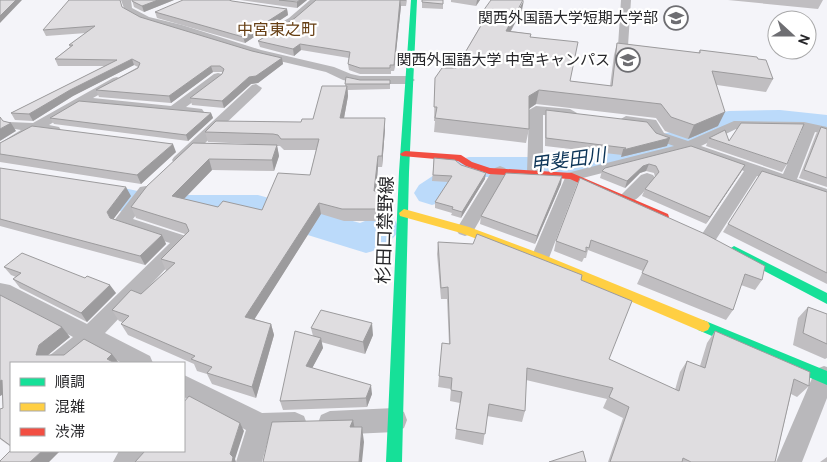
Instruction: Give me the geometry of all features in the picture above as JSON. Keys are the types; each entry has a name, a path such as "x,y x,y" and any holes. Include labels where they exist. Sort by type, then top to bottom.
{"main road":[{"name":"杉田口禁野線","path":"394,462 405,154 414,0"},
{"path":"405,154 461,158 469,164 494,171 535,169 572,176 672,220"},
{"path":"404,213 465,230 540,258 826,377"},
{"path":"713,240 827,299"}],"street":[{"path":"126,0 128,8 143,18 255,43 330,68 347,77 360,80 409,80"},
{"path":"255,43 315,0"},
{"path":"623,46 626,0"},
{"path":"143,18 159,11"},
{"path":"0,149 79,101 127,76"},
{"path":"174,110 218,77"},
{"path":"172,167 256,88"},
{"path":"79,101 228,114"},
{"path":"535,169 536,110 581,115"},
{"path":"616,119 651,122 659,136 827,195"},
{"path":"14,125 64,131"},
{"path":"540,258 572,176 684,146 734,125 810,127 827,131"},
{"path":"788,182 810,127"},
{"path":"172,145 210,148"},
{"path":"713,240 752,170"},
{"path":"465,230 494,171"},
{"path":"627,199 647,178"},
{"path":"58,362 89,336 184,241 122,222 137,195 158,179"},
{"path":"0,292 3,290 140,362"},
{"path":"789,462 826,377"},
{"path":"187,392 260,425 395,420"},
{"path":"249,462 260,425"},
{"path":"126,462 136,452"}],"building":[{"path":"0,0 16,0 0,16"},
{"path":"69,0 120,0 122,7 140,17 252,51 282,58 256,76 249,77 222,101 190,98 222,74 224,69 220,66 211,66 169,96 96,90 138,68 140,63 132,59 70,90 29,114 11,113 117,60 55,59 73,45 69,45 95,26 43,30"},
{"path":"132,0 158,0 142,6"},
{"path":"183,0 229,0 287,9 243,37 155,12"},
{"path":"279,0 300,0 297,2"},
{"path":"316,0 400,0 394,65 390,65 390,68 360,68 348,64 350,52 300,44 293,49 258,41 295,18"},
{"path":"422,0 443,0 443,4 422,2"},
{"path":"491,0 523,0 506,31 531,34 530,37 578,42 570,81 612,86 617,43 700,53 700,50 757,57 758,59 766,60 773,79 712,71 725,112 694,125 671,117 661,104 539,90 529,96 529,129 435,118 437,107 434,107 435,78 442,68 456,68 489,12 483,11"},
{"path":"346,77 360,80 390,80 390,84 345,84"},
{"path":"322,86 347,86 340,118 385,118 382,156 378,156 374,191 379,191 378,209 342,209 319,203 245,317 271,324 252,387 207,373 212,367 191,359 195,356 121,324 129,316 112,310 131,290 141,294 175,263 161,259 189,231 186,224 131,207 147,186 193,143 277,145 272,160 209,159 172,196 218,207 223,201 262,210 278,173 310,175 319,139 281,139 278,135 273,134 205,132 216,121 301,122 302,119 313,119"},
{"path":"79,101 211,113 186,135 50,118"},
{"path":"546,110 647,122 656,133 670,138 623,150 626,148 546,138"},
{"path":"0,117 3,121 11,123 0,129"},
{"path":"741,123 804,124 787,164 709,138 725,130 729,141"},
{"path":"32,126 173,144 137,175 0,154 0,143"},
{"path":"821,127 827,129 827,178 804,170"},
{"path":"691,146 745,165 710,217 645,189 659,172 656,166 649,164 643,166 627,181 602,171 605,168"},
{"path":"434,158 455,160 461,165 486,173 462,212 452,209 453,207 435,202 452,176 433,175"},
{"path":"0,168 126,187 107,212 110,218 162,235 140,256 0,219"},
{"path":"762,171 827,192 827,273 728,224"},
{"path":"506,173 562,176 537,236 481,216"},
{"path":"580,178 705,234 765,266 762,280 745,274 733,310 642,273 648,261 591,240 589,248 586,247 586,252 556,241"},
{"path":"477,234 582,275 581,280 632,301 609,359 679,391 687,361 705,368 715,331 810,372 809,386 794,379 775,462 691,462 683,458 682,462 610,462 629,407 609,397 613,388 527,368 525,411 489,404 485,434 456,429 462,392 451,390 452,378 439,376 442,343 450,344 448,287 441,288 438,242 473,244"},
{"path":"22,253 85,278 87,276 110,285 81,313 13,279 21,273 4,267"},
{"path":"0,295 62,327 39,345 36,355 64,355 84,339 112,354 107,359 113,362 10,362 10,445 0,438 0,409 3,408 2,380 0,381"},
{"path":"808,307 827,314 827,344 803,333"},
{"path":"321,310 372,323 363,342 311,328"},
{"path":"295,331 321,338 306,366 371,385 366,398 280,401"},
{"path":"189,396 240,423 230,454 233,457 232,462 135,462 144,452 185,452 185,401"},
{"path":"353,420 350,427 362,427 359,462 263,462 272,422"},
{"path":"10,451 41,452 30,462 0,461"},
{"path":"583,451 586,462 549,462"}],"waterway":[{"name":"甲斐田川","path":"432,193 469,167 528,167 585,161 633,152 697,135 729,120 780,119 818,122 827,125"},
{"name":"甲斐田川","path":"0,208 4,212 21,218 110,197 156,207 258,207 366,239 380,229"}],"traffic: fast":[{"path":"394,462 404,172 414,0"},
{"path":"734,250 827,299"},
{"path":"703,326 827,378"}],"traffic: slow":[{"path":"404,213 465,230 540,258 703,326"}],"traffic: jam":[{"path":"405,154 461,158 469,164 489,171 572,176 664,217"}],"place":[{"name":"関西外国語大学短期大学部","path":"676,18"},
{"name":"関西外国語大学 中宮キャンパス","path":"628,60"}],"district":[{"name":"中宮東之町","path":"277,29"}]}
